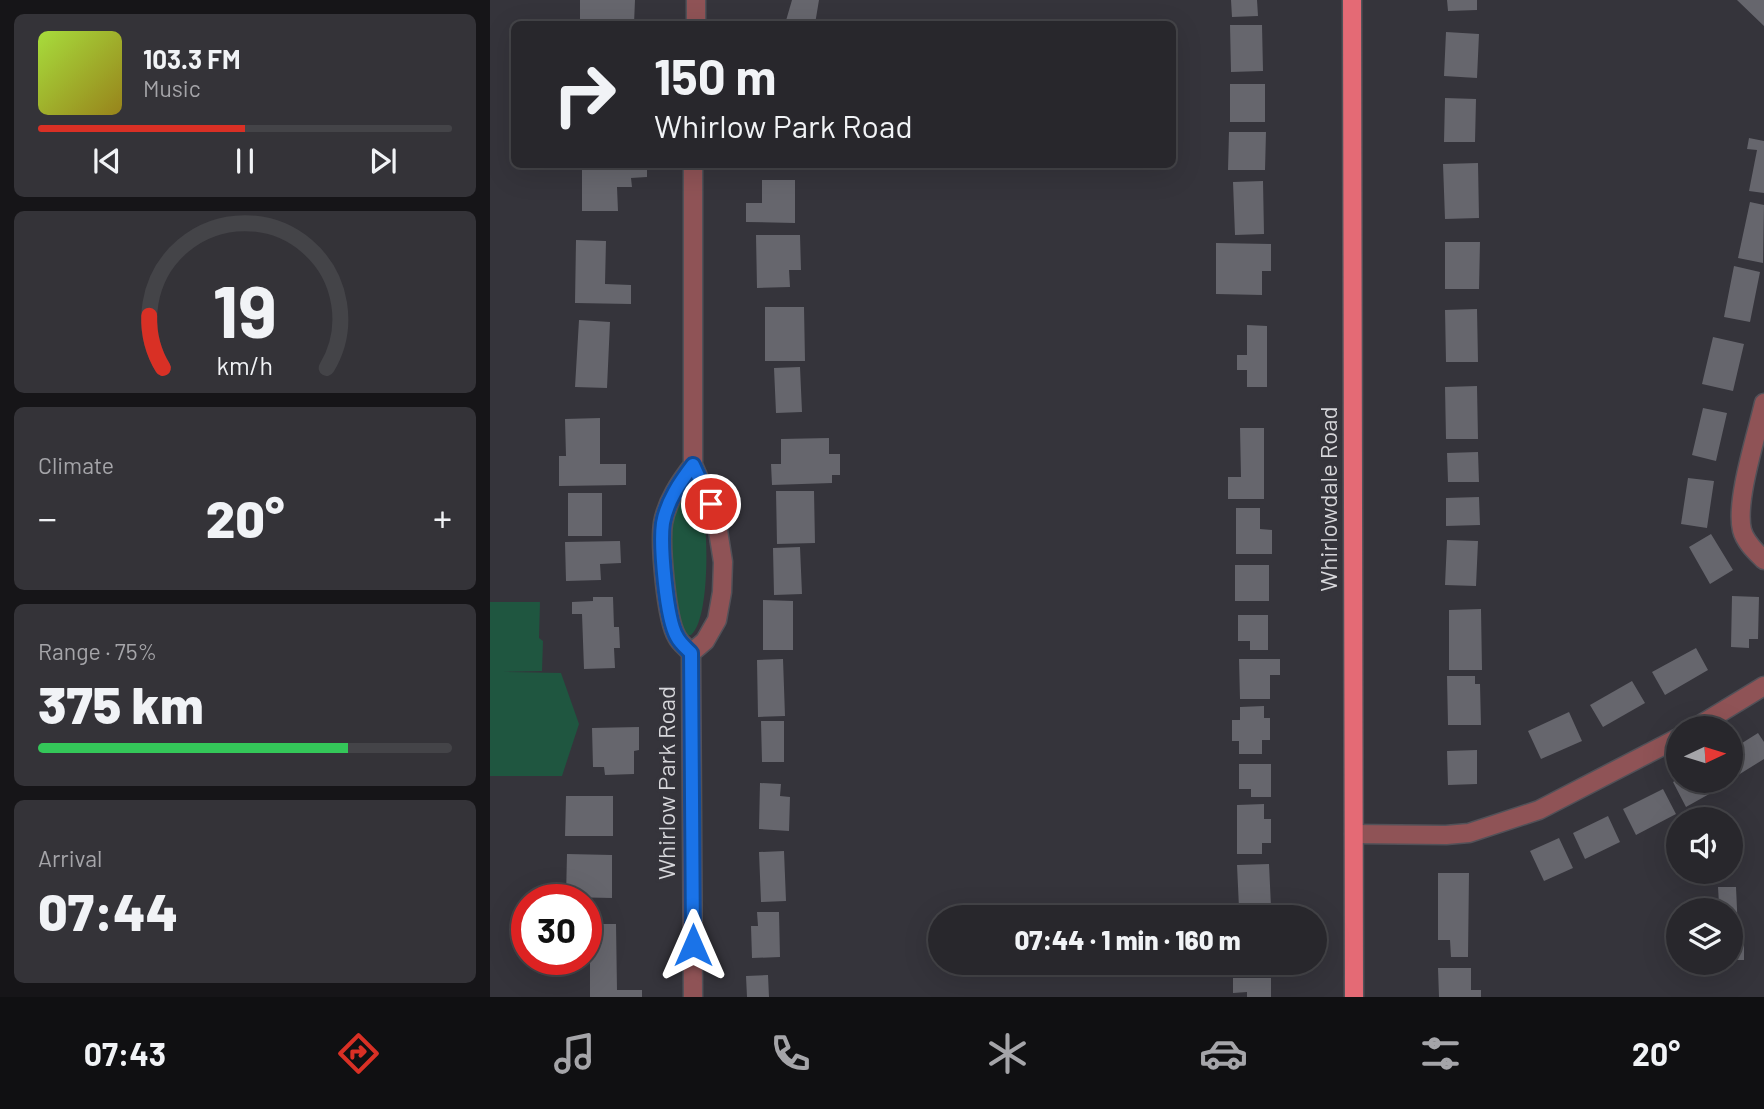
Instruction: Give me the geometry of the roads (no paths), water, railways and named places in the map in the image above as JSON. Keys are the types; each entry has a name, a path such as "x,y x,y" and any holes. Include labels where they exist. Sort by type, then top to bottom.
{"main road":[{"name":"Whirlowdale Road","path":"1352,0 1354,997"}],"street":[{"path":"696,0 696,21"},
{"name":"Whirlow Park Road","path":"691,653 705,641 717,620 723,562 716,518 693,465 693,168"},
{"path":"1764,403 1740,513 1743,532 1764,561"},
{"name":"Whirlow Park Road","path":"693,465 675,489 663,523 668,605 676,635 691,653 693,997"},
{"path":"1715,716 1764,686"},
{"path":"1354,834 1469,833 1539,810 1666,743"}]}
